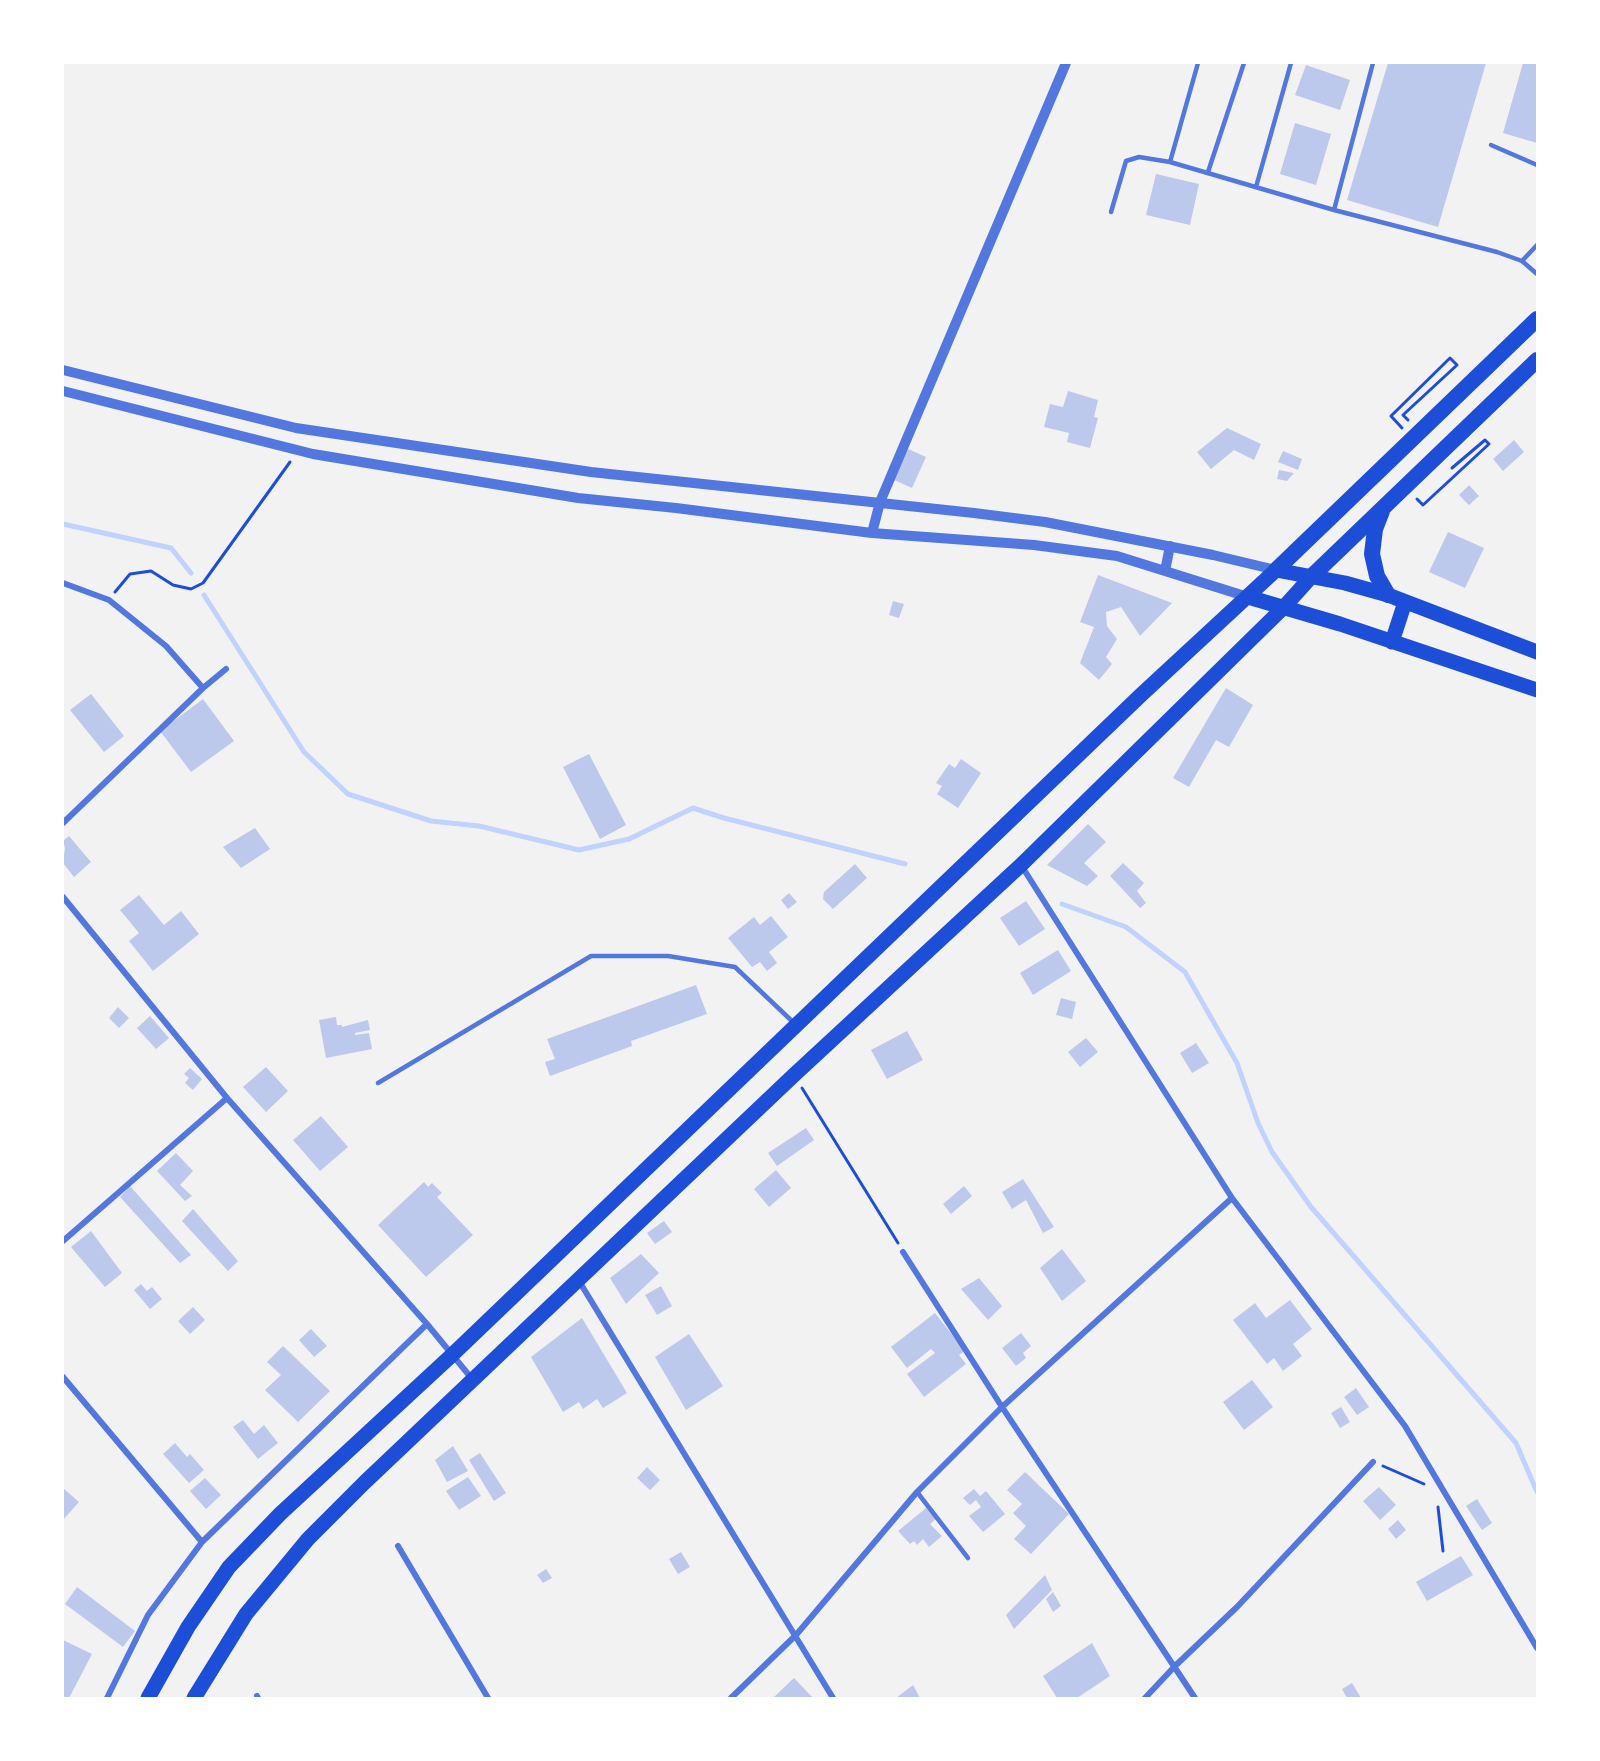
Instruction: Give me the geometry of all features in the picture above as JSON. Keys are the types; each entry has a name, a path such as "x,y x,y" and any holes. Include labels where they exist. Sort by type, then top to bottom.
{"highway":[{"path":"1276,570 1537,319"},
{"path":"1311,577 1537,360"},
{"path":"1385,506 1375,528 1372,554 1377,576 1388,595"}],"main road":[{"path":"148,1698 188,1627 229,1567 280,1514 452,1355 1142,694 1276,570 1345,583 1388,595 1537,652"},
{"path":"194,1698 246,1614 308,1539 578,1278 1021,864 1284,607 1311,577"},
{"path":"1248,597 1537,690"},
{"path":"1392,642 1405,602"}],"street":[{"path":"872,533 880,502 1066,63"},
{"path":"63,370 296,428 591,472 880,502 1045,522 1170,546 1276,570"},
{"path":"63,392 299,450 578,498 872,533 1046,546 1117,556 1248,597"},
{"path":"1165,571 1170,546"},
{"path":"63,583 109,600 166,646 203,688"},
{"path":"63,823 203,688 226,669"},
{"path":"1021,864 1232,1198 1405,1426 1537,1648"},
{"path":"63,897 227,1098 427,1324 473,1380"},
{"path":"63,1241 227,1098"},
{"path":"731,1698 796,1635 917,1492 1002,1407 1232,1198"},
{"path":"903,1252 1002,1407 1195,1698"},
{"path":"578,1278 833,1698"},
{"path":"107,1698 148,1615 202,1542 427,1324"},
{"path":"63,1377 202,1542"},
{"path":"1145,1698 1237,1607 1373,1462"},
{"path":"398,1546 488,1698"}],"lane":[{"path":"1170,162 1198,63"},
{"path":"1208,172 1244,63"},
{"path":"1256,187 1291,63"},
{"path":"1334,210 1373,63"},
{"path":"1491,145 1537,165"},
{"path":"1111,212 1126,161 1139,157 1208,172 1334,210 1522,261 1537,274"},
{"path":"1522,261 1537,245"},
{"path":"378,1083 591,956 668,956 735,967 796,1024"},
{"path":"917,1492 968,1558"}],"path":[{"path":"1391,416 1450,358 1457,365 1403,415"},
{"path":"1423,504 1489,444 1485,440 1445,474"},
{"path":"109,600 130,574 151,571 172,585 191,589 203,583 299,450"},
{"path":"794,1074 903,1252"},
{"path":"1373,1462 1423,1483 1428,1492"},
{"path":"1433,1500 1438,1508 1443,1551"}],"building":[{"path":"1388,63 1486,63 1438,227 1347,200"},
{"path":"1523,63 1537,63 1537,143 1503,133"},
{"path":"1306,65 1350,80 1340,110 1295,95"},
{"path":"1295,123 1331,134 1316,185 1280,174"},
{"path":"1156,174 1199,184 1190,225 1146,215"},
{"path":"1068,391 1098,400 1094,417 1098,418 1090,448 1067,442 1069,433 1044,427 1050,404 1063,407"},
{"path":"1227,428 1261,444 1254,460 1234,450 1211,469 1197,452"},
{"path":"1514,440 1524,452 1503,471 1493,459"},
{"path":"906,448 926,457 912,488 892,479"},
{"path":"1283,451 1302,459 1298,470 1278,462"},
{"path":"1279,470 1294,473 1287,481 1277,479"},
{"path":"1469,485 1479,496 1469,505 1459,495"},
{"path":"1448,532 1484,548 1465,588 1429,572"},
{"path":"1098,575 1172,603 1140,636 1121,607 1106,612 1107,626 1117,639 1106,657 1112,664 1099,680 1080,663 1094,627 1080,622"},
{"path":"893,601 904,604 899,618 889,615"},
{"path":"1226,688 1253,705 1229,747 1216,740 1189,787 1173,778"},
{"path":"91,694 124,736 104,752 70,710"},
{"path":"203,699 234,741 191,772 160,731"},
{"path":"589,754 626,825 600,839 563,767"},
{"path":"961,759 981,773 958,808 937,794 942,786 936,783 949,764 955,768"},
{"path":"1088,824 1106,842 1084,863 1098,876 1087,886 1047,865"},
{"path":"255,828 270,849 241,868 223,847"},
{"path":"69,836 91,862 74,877 63,863 65,848 63,841"},
{"path":"1123,863 1144,883 1137,891 1146,903 1140,908 1110,876"},
{"path":"855,864 867,878 833,909 823,899 824,892"},
{"path":"789,893 797,902 788,909 781,900"},
{"path":"139,895 164,925 181,911 199,934 153,971 129,941 139,933 120,910"},
{"path":"1026,901 1045,929 1019,946 1000,918"},
{"path":"771,916 788,937 769,952 777,963 767,971 760,962 752,967 728,938 754,917 760,925"},
{"path":"1058,950 1071,971 1033,995 1020,973"},
{"path":"696,985 707,1014 631,1041 632,1046 550,1076 545,1062 555,1059 547,1039"},
{"path":"1061,998 1076,1002 1072,1019 1056,1015"},
{"path":"118,1007 129,1018 119,1028 109,1018"},
{"path":"150,1016 169,1038 156,1049 137,1028"},
{"path":"336,1017 337,1025 342,1025 342,1027 368,1020 370,1030 355,1033 355,1035 369,1033 372,1049 326,1058 319,1020"},
{"path":"907,1031 923,1060 887,1079 871,1050"},
{"path":"1086,1038 1098,1052 1080,1067 1068,1052"},
{"path":"1196,1043 1209,1063 1192,1073 1180,1053"},
{"path":"266,1067 288,1091 266,1112 243,1087"},
{"path":"190,1068 202,1079 193,1090 185,1083 189,1078 184,1074"},
{"path":"321,1116 348,1147 320,1171 293,1140"},
{"path":"806,1128 814,1140 777,1166 768,1153"},
{"path":"176,1153 193,1171 180,1185 192,1196 185,1201 157,1171"},
{"path":"776,1170 791,1188 769,1207 754,1189"},
{"path":"1023,1179 1054,1227 1043,1233 1026,1200 1012,1209 1002,1192"},
{"path":"424,1182 428,1187 432,1183 442,1193 437,1197 473,1235 426,1277 378,1225"},
{"path":"130,1186 191,1255 180,1263 120,1197"},
{"path":"964,1186 972,1196 951,1214 943,1204"},
{"path":"193,1209 238,1261 228,1271 182,1221"},
{"path":"664,1221 672,1232 655,1244 647,1233"},
{"path":"91,1231 122,1273 105,1287 71,1247"},
{"path":"1062,1249 1086,1281 1062,1301 1040,1268"},
{"path":"641,1254 659,1273 626,1304 610,1278"},
{"path":"979,1278 1002,1306 988,1320 961,1289"},
{"path":"141,1284 147,1291 152,1287 162,1299 150,1309 134,1290"},
{"path":"661,1286 672,1306 657,1315 645,1295"},
{"path":"1290,1300 1312,1329 1293,1344 1302,1356 1283,1371 1274,1358 1267,1364 1233,1320 1255,1303 1266,1318"},
{"path":"193,1307 205,1320 190,1334 178,1321"},
{"path":"935,1313 965,1351 959,1355 966,1364 924,1397 907,1374 935,1353 931,1349 907,1368 891,1347"},
{"path":"582,1318 627,1393 603,1408 597,1399 583,1409 579,1402 563,1412 531,1357"},
{"path":"311,1329 327,1346 314,1357 299,1340"},
{"path":"1021,1333 1031,1346 1023,1353 1026,1358 1016,1366 1002,1348"},
{"path":"689,1334 723,1386 686,1410 655,1357"},
{"path":"283,1346 330,1391 298,1422 265,1390 281,1375 267,1362"},
{"path":"1252,1380 1273,1407 1244,1430 1223,1402"},
{"path":"1356,1388 1369,1407 1357,1415 1344,1397"},
{"path":"1341,1407 1350,1422 1340,1428 1331,1413"},
{"path":"243,1420 254,1434 264,1425 278,1443 258,1459 233,1427"},
{"path":"175,1443 187,1457 190,1454 204,1470 189,1483 163,1454"},
{"path":"453,1446 468,1471 447,1482 435,1460"},
{"path":"480,1453 506,1493 494,1501 469,1460"},
{"path":"647,1467 660,1480 650,1490 637,1478"},
{"path":"1025,1472 1069,1514 1031,1554 1014,1539 1026,1526 1013,1513 1022,1504 1007,1490"},
{"path":"468,1477 481,1496 459,1510 446,1491"},
{"path":"205,1478 221,1495 206,1509 190,1491"},
{"path":"1379,1487 1396,1505 1380,1520 1363,1501"},
{"path":"63,1488 79,1502 63,1520"},
{"path":"974,1489 980,1496 986,1491 1005,1514 983,1532 969,1516 981,1507 976,1500 970,1505 963,1498"},
{"path":"1477,1499 1492,1523 1482,1530 1466,1506"},
{"path":"926,1508 936,1519 930,1524 942,1536 929,1547 923,1539 917,1545 914,1541 910,1544 898,1531"},
{"path":"1398,1520 1406,1530 1396,1539 1388,1529"},
{"path":"681,1552 690,1567 678,1574 669,1559"},
{"path":"1461,1556 1473,1575 1427,1601 1416,1582"},
{"path":"546,1569 552,1578 543,1583 537,1575"},
{"path":"1045,1575 1052,1590 1014,1629 1006,1615"},
{"path":"77,1587 135,1631 123,1647 65,1604"},
{"path":"1053,1592 1061,1606 1053,1612 1046,1599"},
{"path":"63,1640 92,1654 69,1698 63,1698"},
{"path":"1092,1643 1110,1676 1077,1698 1057,1698 1043,1676"},
{"path":"794,1678 813,1698 773,1698"},
{"path":"1352,1683 1361,1698 1347,1698 1342,1689"},
{"path":"913,1685 920,1698 896,1698"}],"waterway":[{"path":"63,524 171,548 191,573"},
{"path":"204,595 304,752 348,794 431,821 479,826 579,850 629,839 693,808 905,864"},
{"path":"1062,904 1126,927 1185,972 1237,1063 1258,1123 1272,1152 1311,1207 1516,1443 1537,1492"}]}
